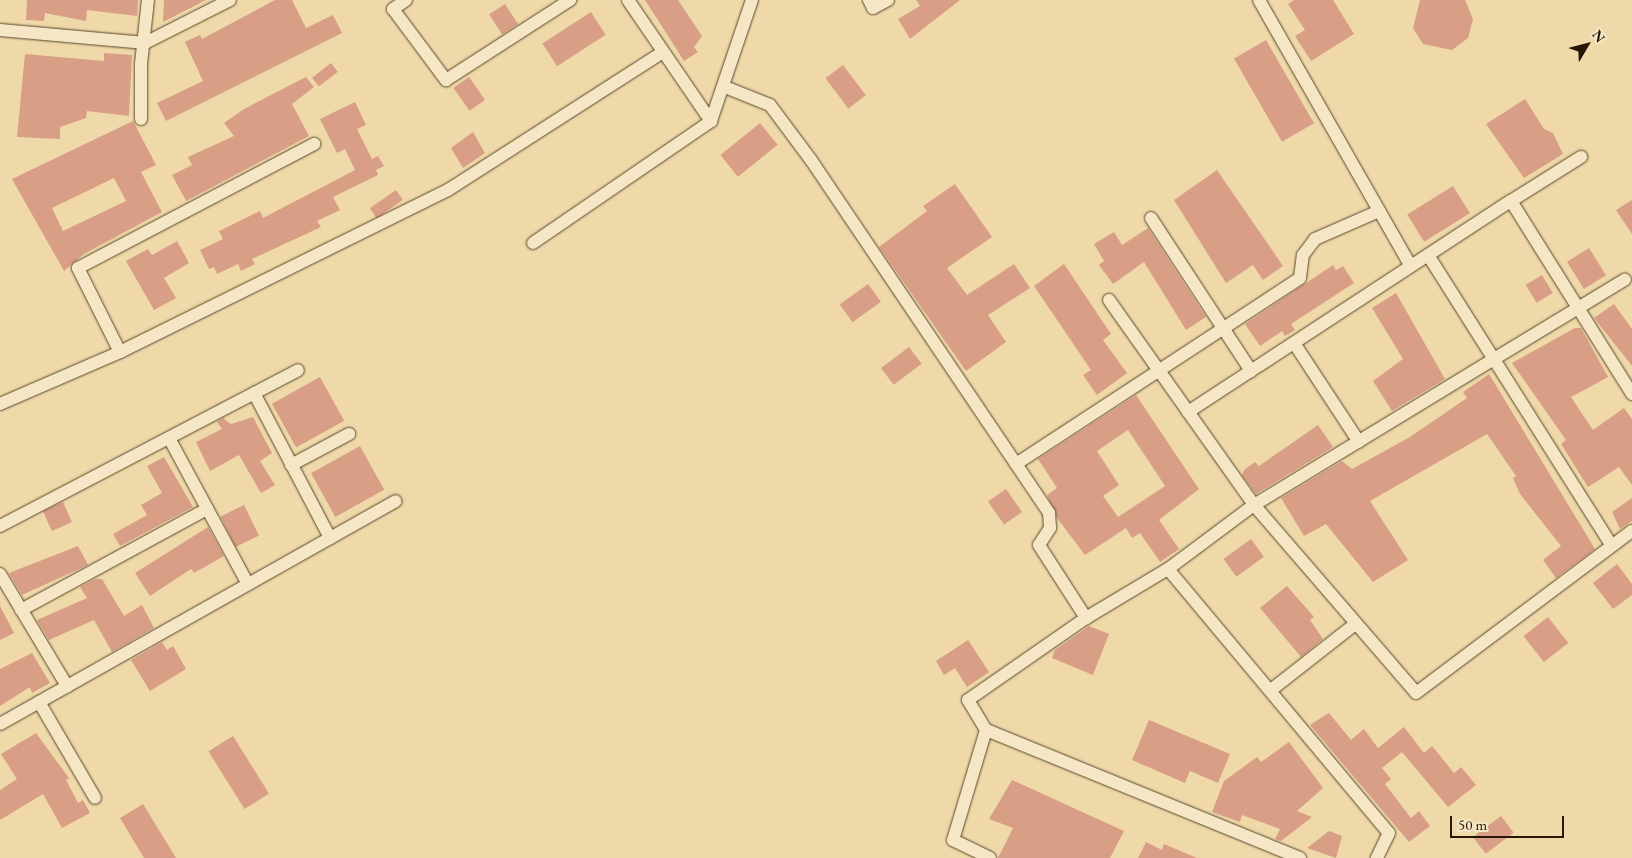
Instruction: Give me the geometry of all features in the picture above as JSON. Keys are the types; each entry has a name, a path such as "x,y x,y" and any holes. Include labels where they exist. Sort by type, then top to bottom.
{"street":[{"path":"141,119 148,0"},
{"path":"0,30 145,43 230,0"},
{"path":"406,0 393,9 446,80 570,0"},
{"path":"628,0 711,122"},
{"path":"533,243 711,122 725,87 752,0"},
{"path":"869,0 873,8 888,0"},
{"path":"1259,0 1411,266"},
{"path":"0,404 120,352 448,190 663,52"},
{"path":"725,87 770,106 783,120 1050,513 1050,528 1039,545 1086,618"},
{"path":"120,352 78,268 314,144"},
{"path":"1188,412 1581,157"},
{"path":"1511,201 1632,394"},
{"path":"1016,464 1158,369 1300,278 1303,254 1315,239 1379,211"},
{"path":"1151,218 1251,371"},
{"path":"1428,256 1611,545"},
{"path":"1295,857 986,730 968,700 1086,618 1168,569 1254,506 1494,360 1577,306 1625,279"},
{"path":"1109,300 1254,506 1354,625 1416,693 1632,531"},
{"path":"1294,343 1358,442"},
{"path":"0,526 298,370"},
{"path":"254,393 330,538"},
{"path":"291,465 349,434"},
{"path":"169,438 248,584"},
{"path":"0,724 396,501"},
{"path":"22,610 207,509"},
{"path":"1168,569 1389,833 1377,858"},
{"path":"0,574 66,686"},
{"path":"1271,690 1354,625"},
{"path":"39,702 95,798"},
{"path":"986,730 953,840 990,858"}],"building":[{"path":"27,0 138,0 137,16 87,10 86,21 45,13 44,21 26,20"},
{"path":"164,0 206,0 163,22"},
{"path":"275,0 292,0 306,28 333,15 342,33 166,121 157,103 203,81 185,42 200,35 202,39"},
{"path":"645,0 678,0 702,36 694,47 698,52 684,61"},
{"path":"916,0 960,0 910,39 898,19 920,6"},
{"path":"1294,0 1333,0 1354,34 1311,61 1295,36 1305,30 1288,4"},
{"path":"1420,0 1465,0 1473,19 1468,38 1452,50 1423,44 1413,28"},
{"path":"505,4 518,24 502,34 489,14"},
{"path":"591,12 606,35 557,66 542,44"},
{"path":"1266,40 1314,123 1282,142 1234,58"},
{"path":"104,53 132,55 129,116 87,111 86,118 60,127 60,139 17,137 25,54 104,61"},
{"path":"331,63 338,72 319,86 312,78"},
{"path":"843,65 866,95 848,109 825,78"},
{"path":"306,77 314,87 292,104 309,136 186,201 172,175 192,165 188,157 234,136 224,123 244,109"},
{"path":"469,77 485,100 469,111 453,88"},
{"path":"1525,99 1544,129 1553,133 1563,154 1524,178 1486,124"},
{"path":"355,102 366,125 357,129 372,159 378,156 384,166 376,170 378,175 333,197 340,210 317,221 321,227 252,259 255,264 241,271 238,264 217,274 214,267 209,269 200,250 223,239 219,231 260,211 263,218 355,170 345,149 337,153 320,119"},
{"path":"133,121 156,165 141,172 162,212 84,254 64,271 12,179","holes":["114,178 126,201 63,231 52,208"]},
{"path":"760,123 778,145 738,177 720,155"},
{"path":"473,132 485,153 463,168 451,148"},
{"path":"1217,170 1283,266 1263,280 1253,265 1226,283 1174,200"},
{"path":"955,184 992,237 947,268 967,295 1014,264 1030,288 988,315 1006,342 966,371 879,247 927,211 923,206"},
{"path":"1453,186 1470,213 1424,242 1407,215"},
{"path":"396,190 403,200 377,218 370,208"},
{"path":"1632,200 1632,234 1616,210"},
{"path":"1148,228 1206,317 1186,330 1144,262 1113,284 1099,265 1104,261 1094,244 1114,232 1122,245"},
{"path":"177,241 189,263 164,278 176,298 154,310 126,261 148,249 152,255"},
{"path":"1589,248 1606,275 1584,289 1567,262"},
{"path":"1064,264 1111,334 1103,340 1127,373 1097,395 1083,375 1091,370 1034,286"},
{"path":"1333,265 1336,270 1343,266 1354,283 1291,324 1295,330 1285,336 1282,331 1260,346 1245,324"},
{"path":"1542,275 1553,293 1537,303 1526,285"},
{"path":"868,284 881,302 853,322 840,305"},
{"path":"1396,293 1445,379 1392,411 1373,381 1403,359 1372,308"},
{"path":"1614,304 1632,329 1632,366 1594,318"},
{"path":"1575,328 1581,328 1608,377 1571,397 1593,430 1624,408 1632,419 1632,485 1619,467 1588,487 1561,444 1566,440 1512,363"},
{"path":"909,347 922,364 894,385 881,368"},
{"path":"1489,374 1595,549 1556,578 1543,560 1561,546 1520,494 1513,478 1516,476 1487,434 1370,501 1408,560 1373,582 1326,524 1304,536 1281,498 1342,461 1352,469 1410,437 1467,398 1463,392"},
{"path":"320,377 344,421 296,447 272,404"},
{"path":"1136,395 1199,489 1159,520 1179,549 1160,562 1140,533 1132,538 1126,528 1085,555 1057,518 1047,495 1057,488 1038,459","holes":["1128,430 1165,486 1118,517 1103,496 1119,485 1097,451"]},
{"path":"253,417 272,453 260,461 275,485 261,493 239,455 210,471 196,442 222,429 217,422 223,418 231,424"},
{"path":"1318,425 1333,447 1256,494 1242,475 1244,470 1255,462 1259,466"},
{"path":"360,446 384,490 335,517 311,473"},
{"path":"164,457 193,507 120,546 113,534 147,515 141,505 162,493 147,466"},
{"path":"1006,489 1022,512 1004,525 988,502"},
{"path":"1632,498 1632,521 1620,529 1612,512"},
{"path":"63,502 72,522 52,531 43,511"},
{"path":"244,505 259,536 236,547 221,516"},
{"path":"208,527 224,556 194,573 191,569 150,596 135,573"},
{"path":"1251,539 1264,557 1236,577 1223,559"},
{"path":"78,546 88,565 22,595 9,573"},
{"path":"1617,564 1632,584 1632,595 1613,609 1593,583"},
{"path":"95,579 102,579 124,616 142,605 154,628 112,652 94,620 49,640 37,620 87,598 80,587"},
{"path":"1287,586 1314,617 1310,620 1323,639 1301,657 1260,608"},
{"path":"0,606 14,633 0,640"},
{"path":"1548,617 1568,643 1544,662 1524,636"},
{"path":"1089,626 1109,634 1093,675 1052,658 1055,650"},
{"path":"968,640 989,672 967,687 955,668 944,675 936,661"},
{"path":"162,642 167,650 173,646 186,669 150,691 131,660"},
{"path":"32,653 50,683 32,693 30,687 0,706 0,669"},
{"path":"1329,713 1351,740 1364,729 1378,748 1404,727 1424,753 1432,746 1454,773 1461,767 1476,785 1448,807 1402,752 1382,768 1391,779 1385,784 1411,818 1419,811 1430,826 1409,842 1310,725"},
{"path":"1149,720 1230,754 1218,783 1190,771 1185,783 1132,760"},
{"path":"36,733 69,778 66,780 78,803 83,800 90,813 62,828 43,794 0,820 0,790 17,779 1,754"},
{"path":"233,736 269,794 244,809 208,751"},
{"path":"1289,742 1323,788 1297,811 1312,817 1281,841 1275,839 1280,829 1242,815 1240,822 1212,812 1224,781 1257,757 1261,762"},
{"path":"1012,780 1124,831 1110,858 998,858 1013,828 989,819"},
{"path":"143,804 176,858 144,858 120,818"},
{"path":"1501,816 1514,833 1486,854 1473,837"},
{"path":"1329,831 1342,836 1336,858 1307,848"},
{"path":"1146,842 1162,850 1164,844 1197,858 1138,858"}]}
